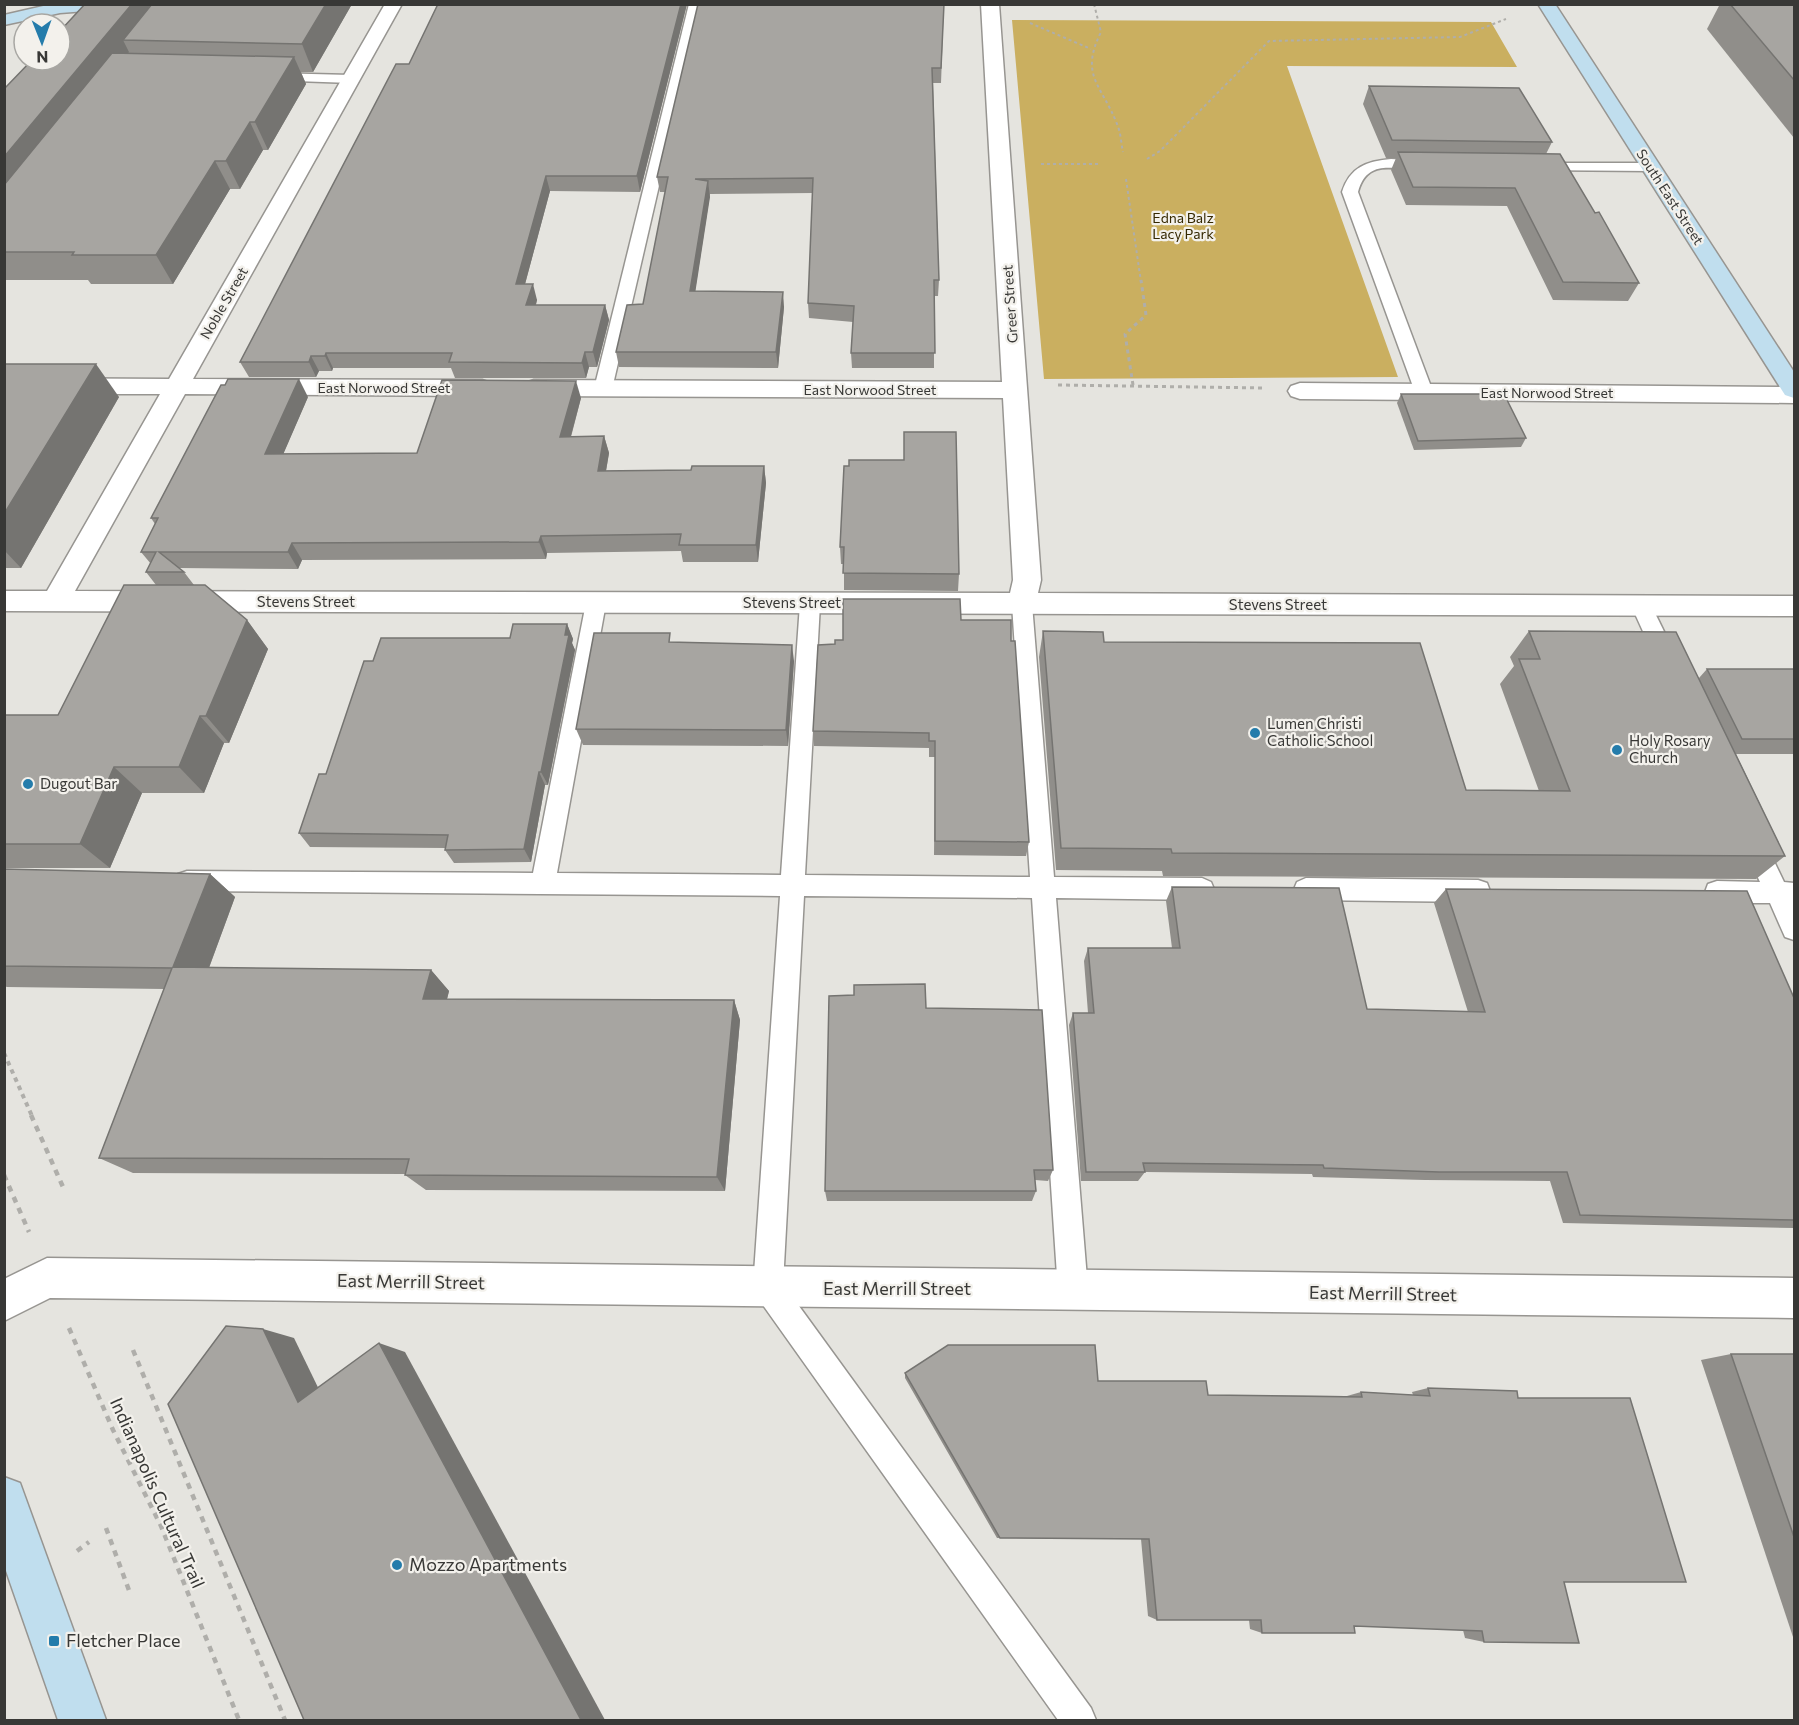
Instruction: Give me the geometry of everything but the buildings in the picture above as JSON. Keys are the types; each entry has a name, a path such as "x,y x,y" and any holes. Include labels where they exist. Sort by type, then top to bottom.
{"main road":[{"name":"South East Street","path":"1546,4 1794,390"},
{"path":"4,20 60,8 103,5"},
{"path":"72,15 103,5"},
{"path":"4,1499 82,1720"}],"street":[{"name":"Noble Street","path":"55,601 394,4"},
{"name":"Greer Street","path":"990,4 1027,580 1022,604"},
{"name":"East Norwood Street","path":"4,386 1015,390"},
{"name":"East Norwood Street","path":"1300,391 1794,395"},
{"name":"Stevens Street","path":"4,601 1794,606"},
{"name":"East Merrill Street","path":"4,1300 47,1278 1794,1298"}],"lane":[{"path":"603,389 695,4"},
{"path":"254,77 351,79"},
{"path":"1424,392 1350,192 1351,181 1356,173 1366,167 1437,165"},
{"path":"1526,167 1650,167"},
{"path":"543,884 596,603"},
{"path":"810,603 768,1288 1079,1720"},
{"path":"1022,604 1073,1291"},
{"path":"1641,605 1676,680"},
{"path":"1742,818 1786,893 1794,929"},
{"path":"164,881 1221,889"},
{"path":"1280,889 1505,891"},
{"path":"1694,892 1786,893"}],"path":[{"path":"1094,4 1101,32 1091,49 1091,77 1117,123 1123,152"},
{"path":"1147,159 1160,150 1269,41 1460,37 1506,19"},
{"path":"1020,20 1091,49"},
{"path":"1001,163 1101,164"},
{"path":"1126,179 1146,315 1125,334 1133,385"},
{"path":"1057,385 1251,386 1300,391"},
{"path":"4,1053 63,1187"},
{"path":"4,1175 20,1206"},
{"name":"Indianapolis Cultural Trail","path":"47,1278 113,1430 161,1526 239,1720"},
{"path":"133,1350 285,1720"},
{"path":"106,1528 130,1593"}],"green space":[{"name":"Edna Balz Lacy Park","path":"1012,20 1491,22 1517,67 1287,66 1398,377 1044,379"}],"place":[{"name":"Lumen Christi Catholic School","path":"1255,733"},
{"name":"Holy Rosary Church","path":"1617,750"},
{"name":"Dugout Bar","path":"28,784"},
{"name":"Mozzo Apartments","path":"397,1565"},
{"name":"Fletcher Place","path":"54,1641"}]}
